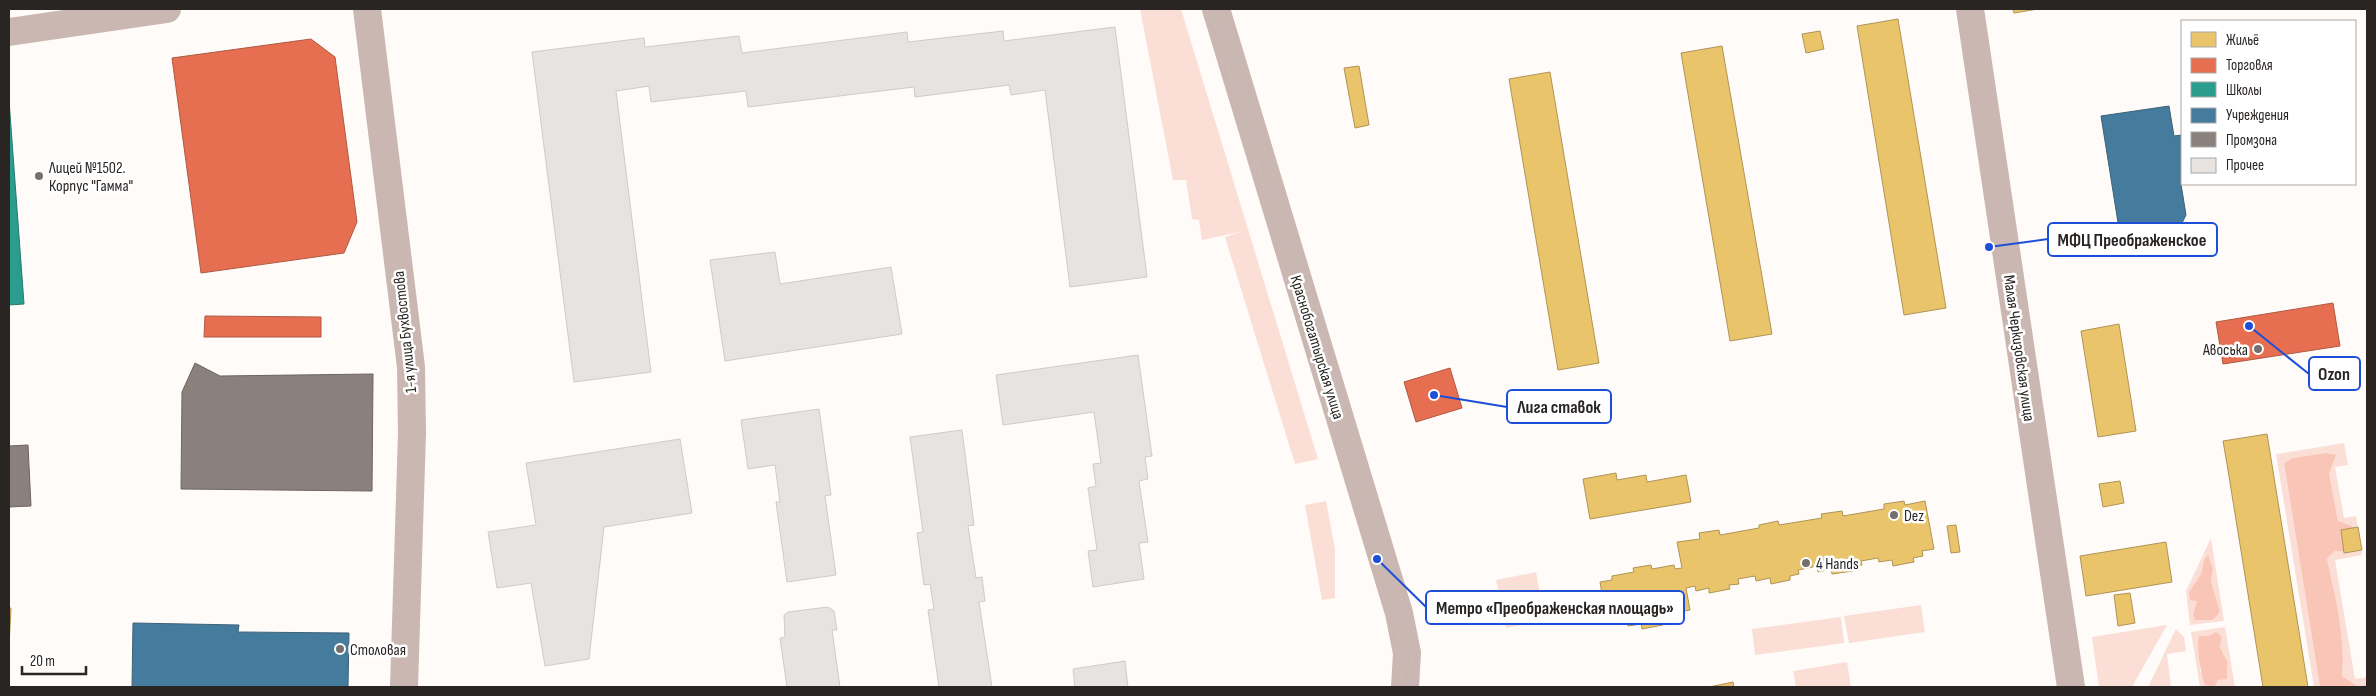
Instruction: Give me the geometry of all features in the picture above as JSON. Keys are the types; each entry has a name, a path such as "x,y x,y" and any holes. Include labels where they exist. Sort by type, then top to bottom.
{"street":[{"path":"9,32 167,9"},
{"name":"1-я улица Бухвостова","path":"366,9 411,367 412,433 404,687"},
{"name":"Краснобогатырская улица","path":"1218,9 1399,613 1407,653 1405,687"},
{"name":"Малая Черкизовская улица","path":"1970,9 2071,687"}],"shaded area":[{"path":"1140,9 1181,9 1318,459 1295,464 1225,237 1240,232 1202,240 1199,220 1192,219 1186,180 1173,180"},
{"path":"2344,443 2348,465 2335,467 2344,518 2356,516 2362,555 2335,560 2355,679 2367,677 2367,684 2360,687 2342,676 2341,632 2327,559 2335,551 2355,552 2352,526 2338,521 2325,453 2293,458 2284,463 2320,687 2314,687 2276,454"},
{"path":"2325,453 2336,455 2329,473 2338,521 2352,526 2355,539 2355,552 2335,551 2327,559 2341,632 2342,676 2359,687 2320,687 2284,463 2293,458"},
{"path":"1326,501 1335,549 1335,598 1322,600 1305,505"},
{"path":"2211,538 2224,621 2190,625 2186,591","holes":["2204,560 2213,569 2211,581 2220,612 2213,620 2193,615 2198,600 2189,592 2201,574"]},
{"path":"2208,555 2213,569 2211,581 2220,612 2213,620 2195,620 2193,615 2197,601 2190,600 2189,592 2201,574 2204,560"},
{"path":"1536,572 1545,620 1506,628 1496,580"},
{"path":"1921,605 1925,632 1849,643 1844,616"},
{"path":"1841,617 1844,643 1755,655 1752,629"},
{"path":"2167,625 2132,687 2099,687 2092,637"},
{"path":"2225,627 2235,687 2200,687 2191,632","holes":["2222,637 2220,647 2227,661 2200,672 2201,663"]},
{"path":"2176,629 2184,637 2186,651 2167,654 2171,687 2148,687"},
{"path":"2216,632 2222,637 2220,647 2227,661 2227,679 2218,680 2214,687 2205,685 2199,661 2198,641 2199,636 2209,636"},
{"path":"1847,662 1851,687 1796,687 1793,671"}],"building: Жильё":[{"path":"2013,9 2038,9 2014,13"},
{"path":"1898,19 1946,308 1904,315 1857,26"},
{"path":"1820,31 1824,49 1806,53 1802,34"},
{"path":"1722,46 1772,334 1730,341 1681,53"},
{"path":"1359,66 1369,125 1355,128 1344,68"},
{"path":"1550,72 1599,363 1558,370 1509,79"},
{"path":"2119,324 2136,431 2098,437 2081,331"},
{"path":"2267,434 2308,687 2263,687 2223,441"},
{"path":"1616,473 1617,480 1646,475 1647,482 1686,475 1691,502 1590,519 1583,479"},
{"path":"2120,481 2124,503 2103,507 2099,484"},
{"path":"1904,501 1905,505 1925,501 1934,549 1922,551 1923,556 1913,558 1914,562 1893,566 1892,560 1879,562 1878,558 1861,561 1862,565 1852,566 1853,571 1832,574 1831,569 1818,572 1817,566 1798,570 1799,574 1790,576 1790,580 1771,584 1770,578 1756,581 1755,576 1738,579 1739,584 1729,585 1730,589 1709,593 1709,588 1696,591 1695,586 1686,588 1690,610 1673,613 1674,618 1662,620 1663,625 1642,629 1641,624 1628,626 1627,621 1607,624 1600,582 1612,580 1612,576 1634,572 1633,568 1651,565 1652,569 1674,565 1675,569 1682,568 1677,542 1700,539 1699,533 1719,530 1720,535 1759,528 1759,525 1778,521 1779,525 1822,518 1821,514 1842,511 1843,516 1884,509 1884,504"},
{"path":"1956,525 1960,552 1951,553 1947,526"},
{"path":"2358,527 2362,550 2344,553 2341,530"},
{"path":"2166,542 2172,582 2086,596 2080,556"},
{"path":"2130,593 2135,623 2118,626 2114,595"},
{"path":"9,608 11,608 9,647"},
{"path":"1733,682 1734,687 1709,687"}],"building: Торговля":[{"path":"311,39 335,57 357,222 344,253 201,273 172,58"},
{"path":"2333,303 2340,346 2223,364 2216,322"},
{"path":"205,316 321,317 321,337 204,337"},
{"path":"1450,368 1462,408 1416,422 1404,382"}],"building: Школы":[{"path":"9,100 24,304 9,305"}],"building: Учреждения":[{"path":"2169,106 2174,136 2181,135 2180,178 2186,215 2182,223 2173,228 2120,235 2101,116"},
{"path":"133,623 239,625 238,632 349,633 348,687 132,687"}],"building: Промзона":[{"path":"195,363 220,376 373,374 372,491 181,489 182,392"},
{"path":"28,445 31,506 9,507 9,446"}],"building: Прочее":[{"path":"1115,27 1147,277 1070,287 1045,90 1011,95 1009,85 915,97 914,87 748,107 746,91 651,102 649,86 616,91 651,372 574,382 532,52 644,38 645,47 739,36 742,53 907,32 908,42 1003,31 1004,41"},
{"path":"775,252 780,284 891,267 902,334 725,361 710,260"},
{"path":"1138,355 1152,456 1145,457 1148,479 1139,481 1148,542 1139,543 1144,579 1093,587 1088,551 1097,550 1088,488 1096,486 1093,464 1101,463 1094,412 1003,425 996,375"},
{"path":"819,409 831,495 825,496 836,575 787,582 776,502 780,502 775,465 748,469 741,420"},
{"path":"962,430 974,525 968,526 976,578 982,577 985,601 979,602 992,687 939,687 928,610 934,609 930,584 924,585 917,533 923,532 910,437"},
{"path":"680,439 692,513 604,527 589,659 545,666 531,583 497,588 488,532 536,525 526,463"},
{"path":"828,607 834,611 837,630 832,630 840,687 787,687 780,638 785,637 784,615 788,612"},
{"path":"1125,661 1128,687 1075,687 1073,669"}],"tram line":[{"path":"1210,9 1395,614 1402,653 1400,687"},
{"path":"1222,9 1405,611 1412,653 1410,687"}],"place":[{"name":"Лицей №1502. Корпус \"Гамма\"","path":"39,176"},
{"name":"МФЦ Преображенское","path":"1989,247"},
{"name":"Ozon","path":"2249,326"},
{"name":"Авоська","path":"2258,349"},
{"name":"Лига ставок","path":"1434,395"},
{"name":"Dez","path":"1894,515"},
{"name":"Метро «Преображенская площадь»","path":"1377,559"},
{"name":"4 Hands","path":"1806,563"},
{"name":"Столовая","path":"340,649"}]}
